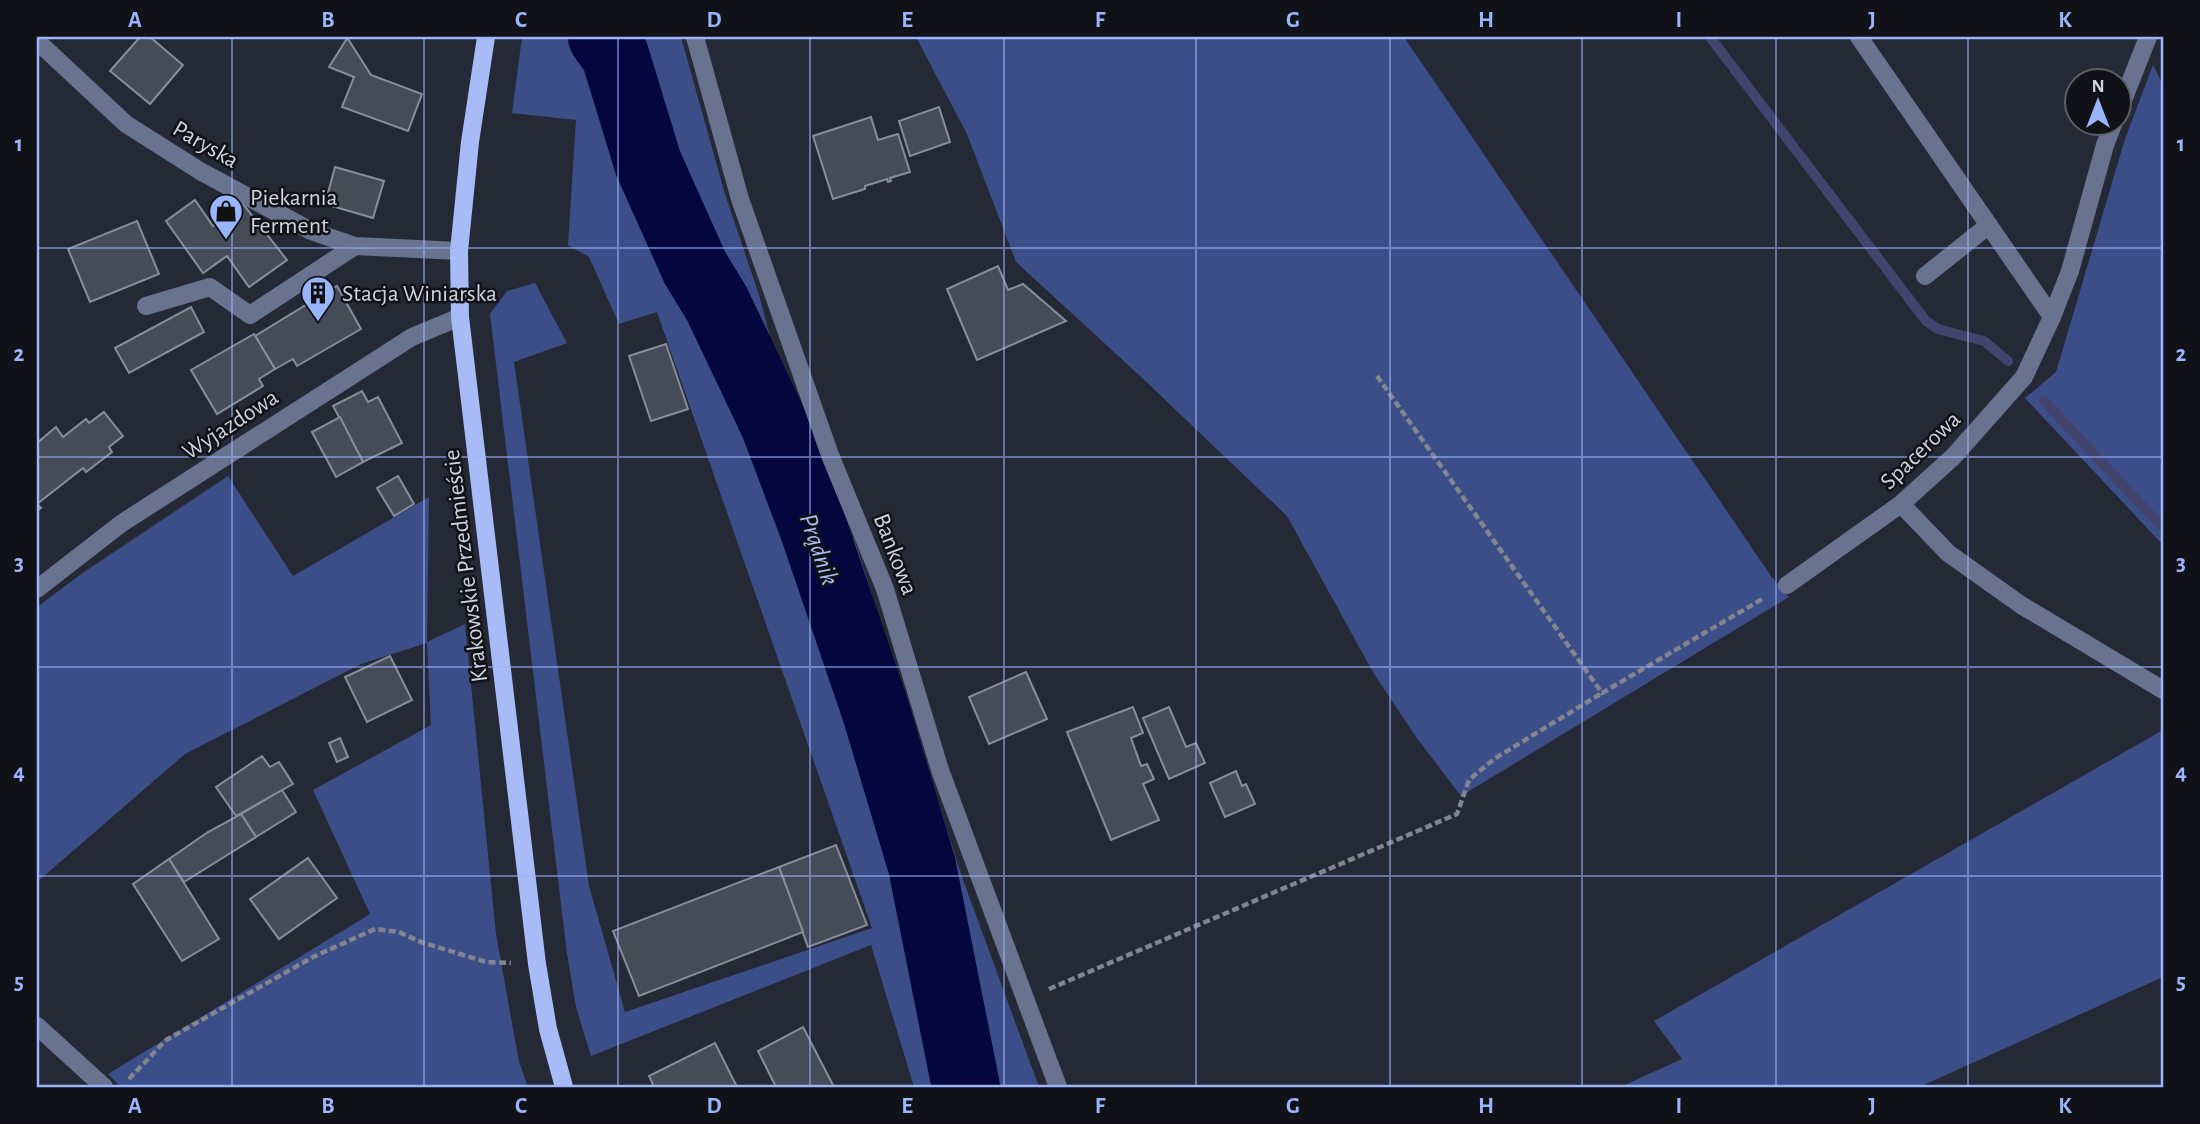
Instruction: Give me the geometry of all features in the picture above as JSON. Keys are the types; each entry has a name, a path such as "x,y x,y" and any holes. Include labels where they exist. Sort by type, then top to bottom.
{"main road":[{"name":"Krakowskie Przedmieście","path":"486,37 470,142 459,251 460,317 537,964 548,1029 564,1087"}],"street":[{"name":"Bankowa","path":"695,37 740,199 830,455 885,589 940,770 1058,1087"},
{"path":"1859,37 2052,317"},
{"path":"2134,71 2148,37"},
{"name":"Paryska","path":"37,41 126,124 200,171 311,230 355,246 459,251"},
{"name":"Spacerowa","path":"1787,585 1901,504 1953,457 2024,377 2070,271 2109,136"},
{"path":"1925,276 1989,225"},
{"path":"146,306 210,287 250,315 355,246"},
{"name":"Wyjazdowa","path":"37,589 133,516 412,337 460,317"},
{"path":"1901,504 1948,553 2011,598 2163,690"},
{"path":"37,1026 104,1087"}],"path":[{"path":"1377,376 1602,693"},
{"path":"1025,999 1457,814 1469,780 1485,766 1602,693 1787,585"},
{"path":"121,1087 166,1040 313,957 375,929 399,932 421,942 485,962 537,964"}],"shaded area":[{"path":"522,37 584,37 614,89 653,194 823,617 877,803 942,1087 914,1087 871,945 591,1056 576,1007 567,954 490,314 507,291 535,283 567,343 514,362 589,886 625,1012 872,928 657,312 619,324 589,257 568,245 576,120 512,113"},
{"path":"634,37 681,37 725,194 759,295 770,337 757,347 677,194 633,51"},
{"path":"916,37 1404,37 1771,576 1789,597 1461,796 1416,737 1374,674 1287,516 1016,262 967,134"},
{"path":"2153,65 2163,85 2163,545 2025,398 2056,372 2125,139 2126,136 2134,136 2134,115"},
{"path":"228,476 293,576 429,497 427,642 465,624 496,934 519,1062 528,1087 121,1087 108,1074 370,914 313,790 431,725 427,643 361,664 185,754 37,882 37,607 84,572"},
{"path":"854,538 962,877 1039,1087 983,1087 916,788 837,542"},
{"path":"2163,730 2163,977 1919,1087 1620,1087 1682,1059 1654,1021"}],"building":[{"path":"140,37 150,37 183,65 150,104 110,71"},
{"path":"348,39 371,75 422,94 408,131 342,107 354,77 329,67"},
{"path":"939,107 950,142 910,156 899,121"},
{"path":"871,117 878,140 898,134 910,172 890,178 891,181 888,182 887,179 833,199 813,136"},
{"path":"335,167 384,181 373,218 325,204"},
{"name":"Piekarnia Ferment","path":"195,200 213,226 243,204 287,260 249,287 227,256 203,273 166,221"},
{"path":"137,221 159,274 90,302 68,249"},
{"path":"998,266 1008,290 1023,284 1066,321 977,360 947,289"},
{"name":"Stacja Winiarska","path":"337,286 361,329 297,366 293,359 275,369 255,336"},
{"path":"191,307 204,332 129,373 115,348"},
{"path":"254,334 275,369 259,379 263,386 217,414 191,370"},
{"path":"666,344 688,409 651,421 629,356"},
{"path":"362,391 368,402 378,397 402,443 363,462 333,406"},
{"path":"104,412 123,436 109,447 112,452 86,472 83,468 37,504 37,443 56,427 63,437 86,419 89,423"},
{"path":"340,417 363,462 336,477 312,432"},
{"path":"398,476 414,504 394,516 377,488"},
{"path":"390,656 412,700 367,722 345,677"},
{"path":"1026,672 1047,719 989,744 969,697"},
{"path":"1133,707 1143,733 1131,738 1141,766 1147,764 1154,779 1143,784 1159,820 1111,840 1067,732"},
{"path":"1169,707 1186,747 1196,743 1205,763 1169,779 1143,718"},
{"path":"340,738 348,757 337,762 329,743"},
{"path":"262,756 270,767 279,762 293,784 236,816 216,787"},
{"path":"1236,771 1242,786 1246,784 1255,804 1225,817 1210,783"},
{"path":"282,790 296,812 256,837 241,814"},
{"path":"241,814 256,837 184,882 169,859 208,832"},
{"path":"836,845 867,925 808,947 779,867"},
{"path":"308,858 337,898 279,939 250,899"},
{"path":"169,859 219,939 182,961 133,884"},
{"path":"779,867 803,932 639,996 613,931"},
{"path":"803,1027 834,1087 776,1087 758,1051"},
{"path":"715,1043 737,1087 654,1087 649,1076"}],"waterway":[{"name":"Prądnik","path":"602,37 615,55 648,163 695,268 717,304 774,424 814,530 876,712 922,866 966,1087"},
{"path":"615,55 618,37"},
{"path":"1710,37 1926,321 1938,329 1984,341 2008,361"},
{"path":"2044,401 2163,528"}],"place":[{"name":"Piekarnia Ferment","path":"226,241"},
{"name":"Stacja Winiarska","path":"318,323"}]}
